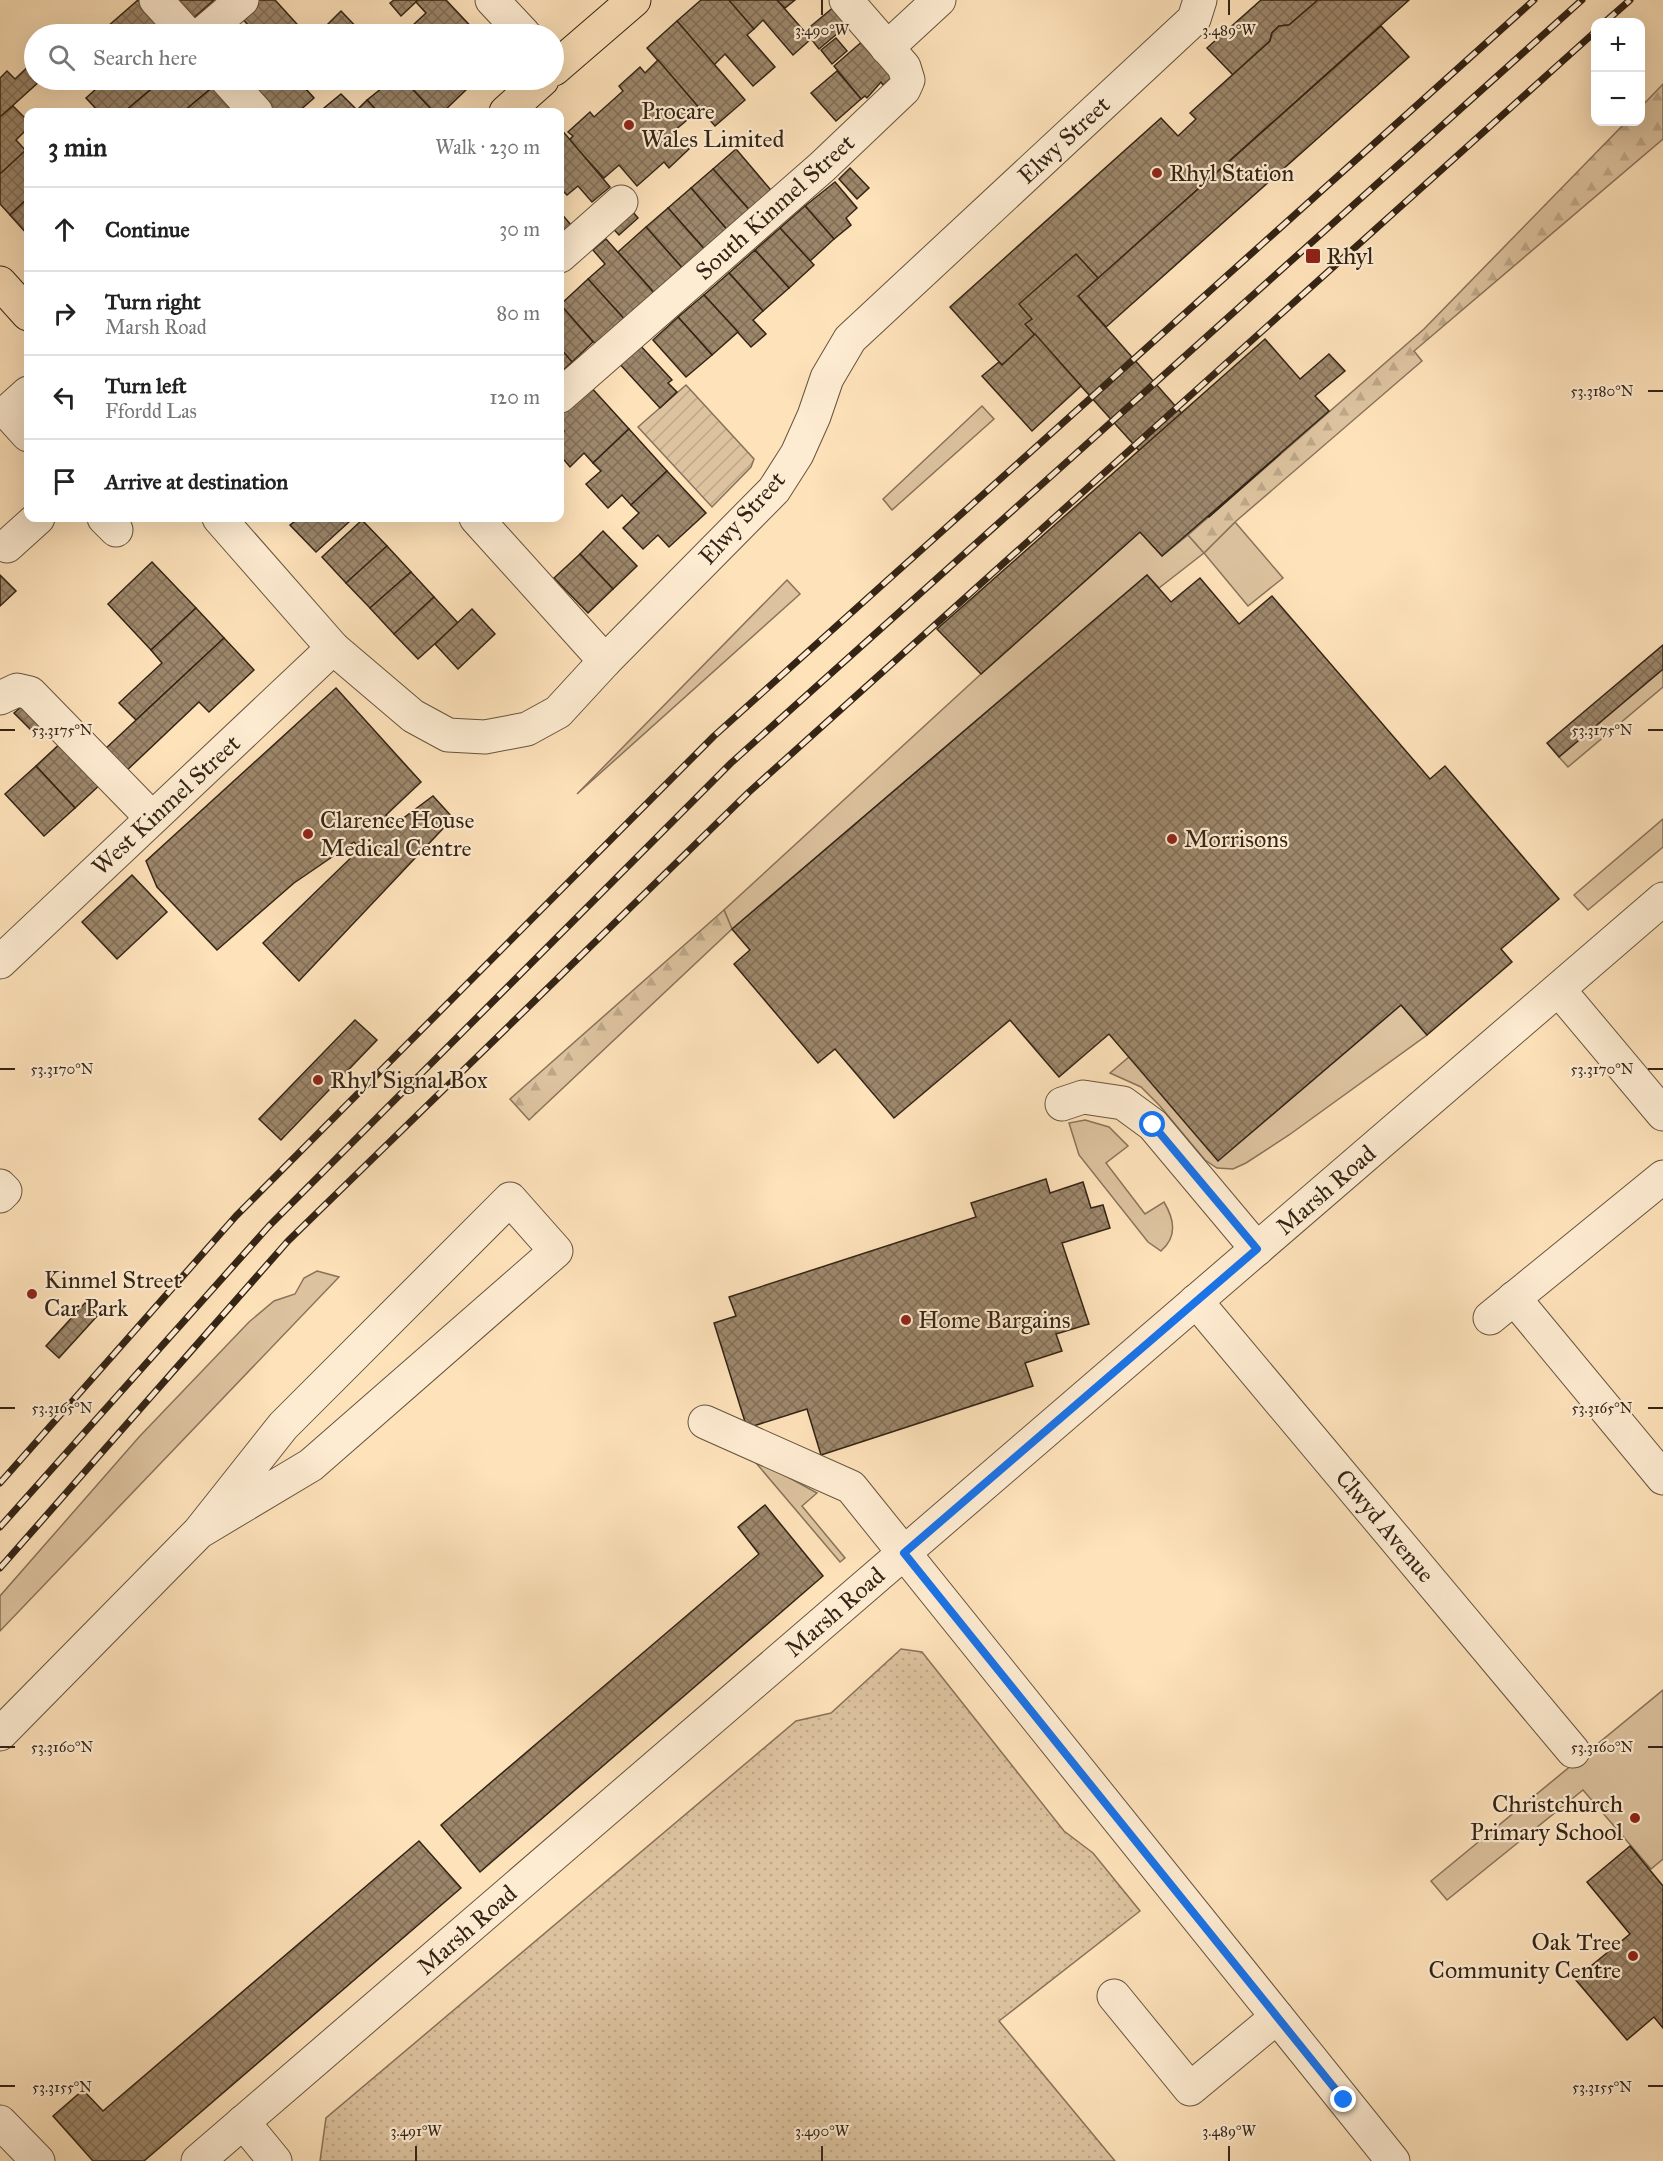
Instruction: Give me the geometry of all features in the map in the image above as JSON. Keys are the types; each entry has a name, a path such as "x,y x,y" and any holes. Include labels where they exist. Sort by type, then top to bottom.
{"main road":[{"path":"564,60 634,0"},
{"path":"510,108 530,90"},
{"path":"0,283 24,310"}],"street":[{"path":"156,0 178,24"},
{"path":"214,24 242,0"},
{"path":"492,0 515,24"},
{"path":"887,48 939,0"},
{"name":"Elwy Street","path":"227,523 333,648 413,716 448,735 484,737 527,729 558,711 774,490 797,454 814,417 827,378 850,339 1194,19 1200,0"},
{"name":"South Kinmel Street","path":"564,393 822,167 904,89 908,80 904,67 851,2"},
{"path":"236,90 252,108"},
{"path":"564,252 621,201"},
{"path":"24,397 7,412 24,431"},
{"path":"7,546 34,522"},
{"path":"484,522 605,661"},
{"name":"West Kinmel Street","path":"0,962 333,648"},
{"path":"0,698 17,690 30,693 152,818"},
{"name":"Marsh Road","path":"198,2161 1663,900"},
{"path":"1559,990 1663,1114"},
{"path":"1062,1104 1083,1097 1123,1103 1153,1125 1257,1249"},
{"path":"1663,1177 1502,1308 1663,1478"},
{"path":"0,1186 5,1191 0,1196"},
{"path":"0,1734 199,1532 284,1426 510,1199 556,1251 311,1465 199,1532"},
{"name":"Clwyd Avenue","path":"1196,1301 1573,1751"},
{"path":"705,1422 851,1487 1393,2161"},
{"path":"1114,1996 1190,2089 1277,2017"},
{"path":"0,2122 38,2161"},
{"path":"243,2122 275,2161"}],"green space":[{"path":"1663,84 1663,139 1414,351 1422,361 1235,522 1204,553 1188,535 1424,329 1622,126 1645,126 1645,103"},
{"path":"686,385 754,459 751,467 712,507 638,427"},
{"path":"982,406 994,419 892,510 883,499"},
{"path":"1235,522 1283,578 1248,606 1204,553"},
{"path":"1140,532 1162,556 1188,535 1204,553 1159,588 1147,575 732,929 724,910 981,674"},
{"path":"787,580 800,594 577,794"},
{"path":"1663,669 1663,687 1568,767 1559,757"},
{"path":"1663,819 1663,847 1588,910 1574,895"},
{"path":"724,910 732,929 529,1120 510,1099"},
{"path":"1401,1005 1427,1035 1289,1135 1233,1169 1217,1168 1205,1160 1141,1087 1110,1073 1129,1057"},
{"path":"1085,1120 1109,1127 1128,1146 1106,1163 1145,1214 1164,1202 1173,1227 1170,1239 1161,1251 1148,1242 1079,1155 1069,1123"},
{"path":"317,1271 339,1277 0,1631 0,1596 139,1437 249,1322 274,1301 295,1294 304,1278"},
{"path":"751,1457 817,1493 802,1506 845,1558 840,1562"},
{"path":"901,1649 922,1652 1064,1831 1093,1853 1140,1911 999,2021 1115,2161 320,2161 326,2118 796,1721 831,1713"},
{"name":"Christchurch Primary School","path":"1663,1690 1663,1859 1651,1869 1583,1790 1447,1900 1431,1881"}],"building":[{"path":"138,0 159,24 110,24"},
{"path":"171,0 214,0 190,21"},
{"path":"257,0 275,0 297,24 247,24 240,16"},
{"path":"394,0 418,0 401,16 390,3"},
{"path":"418,0 446,0 469,24 414,24 426,13 416,2"},
{"path":"701,0 729,0 754,29 747,35 775,67 753,86 725,54 714,65 677,21"},
{"path":"729,0 777,0 811,39 793,55 763,20 754,29"},
{"path":"777,0 795,0 785,8"},
{"path":"1261,0 1318,0 1289,25 1279,26 1272,33 1270,41 1233,75 1207,48"},
{"name":"Rhyl Station","path":"1318,0 1409,0 1002,365 950,307 1161,118 1178,136 1196,119 1190,113 1270,41 1272,33 1279,26 1289,25"},
{"path":"835,6 850,23 819,49 805,31"},
{"path":"341,11 353,24 328,24"},
{"path":"677,21 745,100 715,126 647,48"},
{"path":"1381,26 1409,57 1106,327 1078,296"},
{"path":"836,38 847,51 832,64 821,50"},
{"path":"865,39 893,72 889,75 891,78 883,85 881,82 867,98 865,96 861,99 834,66"},
{"name":"Procare Wales Limited","path":"658,60 700,109 673,132 689,149 669,168 664,162 637,186 619,165 604,178 569,140 573,136 568,132 590,112 594,117 623,91 619,86 640,67 645,73"},
{"path":"24,70 24,90 30,90 0,117 0,78 7,71 15,79"},
{"path":"837,71 861,99 836,121 811,93"},
{"path":"95,90 150,90 129,108 95,108 86,98"},
{"path":"150,90 209,90 188,108 129,108"},
{"path":"209,90 218,90 235,108 188,108"},
{"path":"253,90 307,90 314,98 303,108 269,108"},
{"path":"380,90 413,90 430,108 374,108 367,100"},
{"path":"413,90 466,90 447,108 430,108"},
{"path":"341,94 355,108 324,108"},
{"path":"367,100 374,108 359,108"},
{"path":"13,106 24,117 24,132 16,140 24,149 24,153 0,174 0,117"},
{"path":"564,133 610,187 592,202 578,186 567,195 564,192"},
{"path":"736,149 775,195 753,214 713,169"},
{"path":"24,152 24,202 10,215 0,204 0,174"},
{"path":"850,168 869,188 857,199 839,179"},
{"path":"713,169 753,214 730,233 691,188"},
{"path":"835,182 857,208 846,218 851,225 834,239 805,206"},
{"path":"691,188 730,233 707,252 668,208"},
{"path":"24,202 24,231 10,215"},
{"path":"626,204 638,218 619,235 606,221"},
{"path":"805,206 834,239 810,261 780,228"},
{"path":"668,208 707,252 685,271 646,227"},
{"path":"564,217 571,225 564,231"},
{"path":"646,227 685,271 657,296 618,252"},
{"path":"780,228 814,265 789,288 755,250"},
{"path":"606,239 657,296 627,322 588,279 605,264 593,250"},
{"path":"755,250 789,288 763,311 729,273"},
{"path":"1076,254 1098,278 1078,296 1224,461 1257,430 1280,454 1209,517 1198,505 1192,509 1025,324 1032,319 1019,304"},
{"path":"729,273 763,311 753,320 766,334 751,347 704,295"},
{"path":"588,279 627,322 599,348 564,309 564,301"},
{"path":"704,295 738,332 712,355 678,317"},
{"path":"564,309 593,342 572,362 564,353"},
{"path":"678,317 712,355 686,377 653,340"},
{"path":"1035,334 1081,386 1032,431 982,376 999,362 1002,365"},
{"path":"1265,339 1300,379 1329,354 1345,371 1315,396 1329,411 1162,556 1140,532 981,674 937,629"},
{"path":"638,343 672,380 668,383 677,392 660,408 617,361"},
{"path":"564,353 572,362 564,369"},
{"path":"589,385 629,429 593,463 584,453 570,467 564,460 564,408"},
{"path":"629,429 667,471 631,505 622,495 608,508 586,484 601,471 593,463"},
{"path":"667,471 706,513 669,547 658,535 643,549 623,528 639,513 631,505"},
{"path":"294,522 349,522 316,552 290,525"},
{"path":"360,522 364,522 387,546 346,583 322,557"},
{"path":"603,531 637,566 613,589 580,554"},
{"path":"387,546 411,572 370,608 346,583"},
{"path":"580,554 613,589 588,613 554,578"},
{"path":"152,562 196,608 151,650 108,604"},
{"path":"411,572 434,597 394,634 370,608"},
{"path":"0,575 16,591 0,606"},
{"name":"Morrisons","path":"1147,575 1171,602 1200,578 1239,624 1272,596 1430,779 1445,766 1559,899 1501,949 1512,962 1427,1035 1401,1005 1218,1161 1109,1034 1059,1077 1010,1020 894,1118 835,1049 818,1063 734,964 750,950 732,929"},
{"path":"434,597 458,623 418,659 394,634"},
{"path":"196,608 224,638 136,720 119,703 162,663 151,650"},
{"path":"472,609 495,634 458,669 435,644"},
{"path":"224,638 254,670 209,712 199,702 124,773 104,750"},
{"path":"1663,645 1663,669 1559,757 1547,743"},
{"name":"Clarence House Medical Centre","path":"336,688 421,782 386,815 394,825 433,796 453,818 299,981 263,943 360,849 354,842 294,883 217,950 157,887 146,861"},
{"path":"28,701 47,721 34,733 14,713"},
{"path":"65,739 104,781 75,808 36,766"},
{"path":"36,766 75,808 44,836 5,794"},
{"path":"132,875 167,912 117,959 82,922"},
{"name":"Rhyl Signal Box","path":"355,1020 377,1040 281,1140 259,1119"},
{"name":"Home Bargains","path":"1046,1179 1050,1193 1083,1182 1091,1208 1103,1205 1110,1228 1062,1243 1089,1324 1056,1334 1062,1351 1025,1363 1033,1386 821,1455 807,1409 747,1428 714,1323 736,1316 729,1297 976,1217 971,1203"},
{"path":"85,1303 98,1315 59,1358 46,1346"},
{"path":"765,1505 823,1576 480,1872 441,1825 759,1554 738,1527"},
{"path":"419,1841 461,1888 144,2161 93,2161 53,2116 83,2090 103,2111"},
{"name":"Oak Tree Community Centre","path":"1630,1846 1663,1886 1663,2028 1654,2017 1627,2040 1575,1979 1630,1934 1587,1882"}],"railway":[{"path":"0,1483 236,1216 714,736 1534,0"},
{"path":"0,1527 269,1226 731,763 1582,0"},
{"path":"1610,18 1630,0"},
{"path":"0,1568 288,1241 749,792 1591,35"}],"place":[{"name":"Procare Wales Limited","path":"629,125"},
{"name":"Rhyl Station","path":"1157,173"},
{"name":"Rhyl","path":"1313,256"},
{"name":"Clarence House Medical Centre","path":"308,834"},
{"name":"Morrisons","path":"1172,839"},
{"name":"Rhyl Signal Box","path":"318,1080"},
{"name":"Kinmel Street Car Park","path":"32,1294"},
{"name":"Home Bargains","path":"906,1320"},
{"name":"Christchurch Primary School","path":"1635,1818"},
{"name":"Oak Tree Community Centre","path":"1633,1956"}],"route":[{"path":"1153,1125 1257,1249 904,1553 1344,2100"}]}
